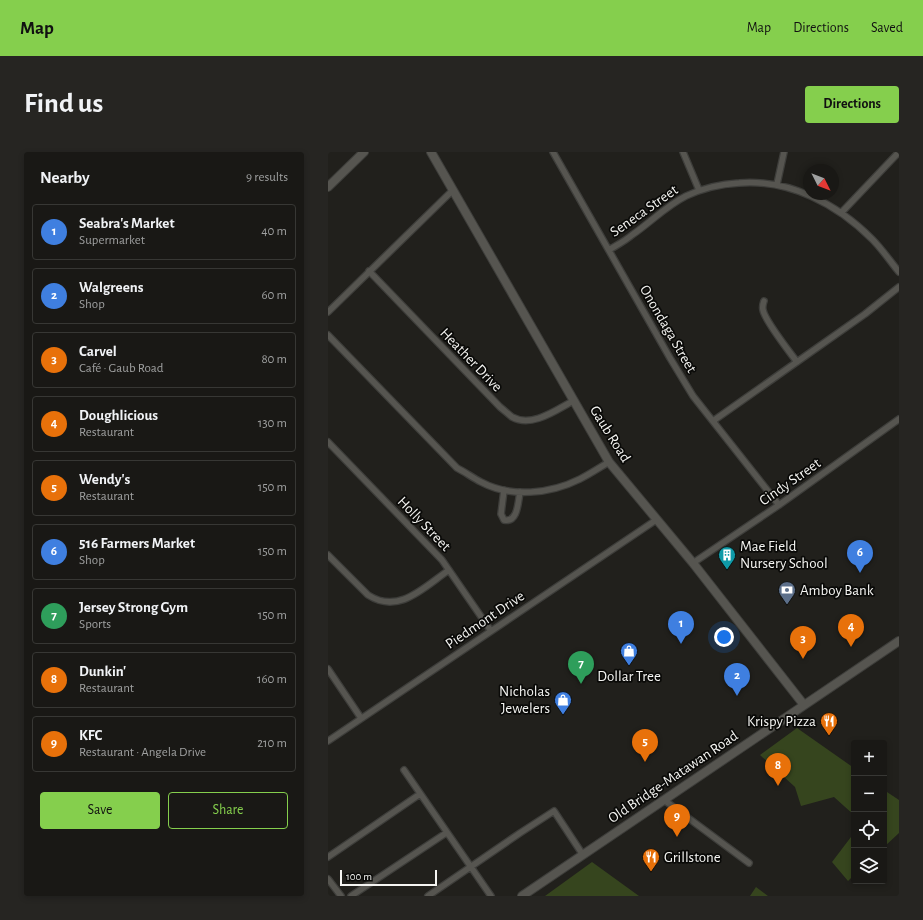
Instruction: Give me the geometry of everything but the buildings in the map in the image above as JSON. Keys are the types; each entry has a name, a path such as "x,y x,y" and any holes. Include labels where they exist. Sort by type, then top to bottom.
{"street":[{"path":"328,187 364,152"},
{"name":"Gaub Road","path":"431,152 609,462 693,563 804,705"},
{"name":"Onondaga Street","path":"553,152 693,396 779,505"},
{"path":"683,152 699,190"},
{"path":"777,184 784,152"},
{"path":"841,213 899,152"},
{"name":"Seneca Street","path":"609,250 632,235 673,204 699,190 736,183 753,182 787,186 810,196 841,213 872,240 899,272"},
{"path":"328,312 452,190"},
{"name":"Heather Drive","path":"369,271 500,407 513,417 527,420 540,418 573,401"},
{"path":"713,421 865,314 899,287"},
{"path":"764,300 762,306 767,319 797,362"},
{"path":"328,334 457,468 481,482 504,490 538,492 579,480 609,462"},
{"name":"Cindy Street","path":"693,563 779,505 899,419"},
{"name":"Holly Street","path":"328,442 437,554 491,631"},
{"path":"504,490 501,514 504,520 508,521 512,519 516,512 520,492"},
{"name":"Piedmont Drive","path":"328,741 656,520"},
{"path":"328,555 368,595 375,599 389,603 406,600 449,570"},
{"name":"Old Bridge-Matawan Road","path":"522,896 899,642"},
{"path":"328,669 361,718"},
{"path":"404,770 491,896"},
{"path":"328,857 420,794"},
{"path":"664,800 748,863"},
{"path":"428,896 554,811 583,854"},
{"path":"351,896 446,832"},
{"path":"328,879 341,896"}],"green space":[{"path":"797,728 851,766 851,812 834,797 801,806 795,787 760,755"},
{"path":"887,792 899,800 899,833 887,844"},
{"path":"851,837 851,878 848,881 832,862"},
{"path":"592,862 639,896 545,896"},
{"path":"756,887 768,896 750,896"}],"place":[{"name":"Mae Field Nursery School","path":"727,570"},
{"name":"516 Farmers Market","path":"860,573"},
{"name":"Amboy Bank","path":"787,605"},
{"name":"Seabra's Market","path":"681,644"},
{"name":"Doughlicious","path":"851,647"},
{"name":"Carvel","path":"803,659"},
{"name":"Dollar Tree","path":"629,666"},
{"name":"Jersey Strong Gym","path":"581,684"},
{"name":"Walgreens","path":"737,696"},
{"name":"Nicholas Jewelers","path":"563,715"},
{"name":"Krispy Pizza","path":"829,736"},
{"name":"Wendy's","path":"645,762"},
{"name":"Dunkin'","path":"778,786"},
{"name":"KFC","path":"677,837"},
{"name":"Grillstone","path":"651,872"}]}
